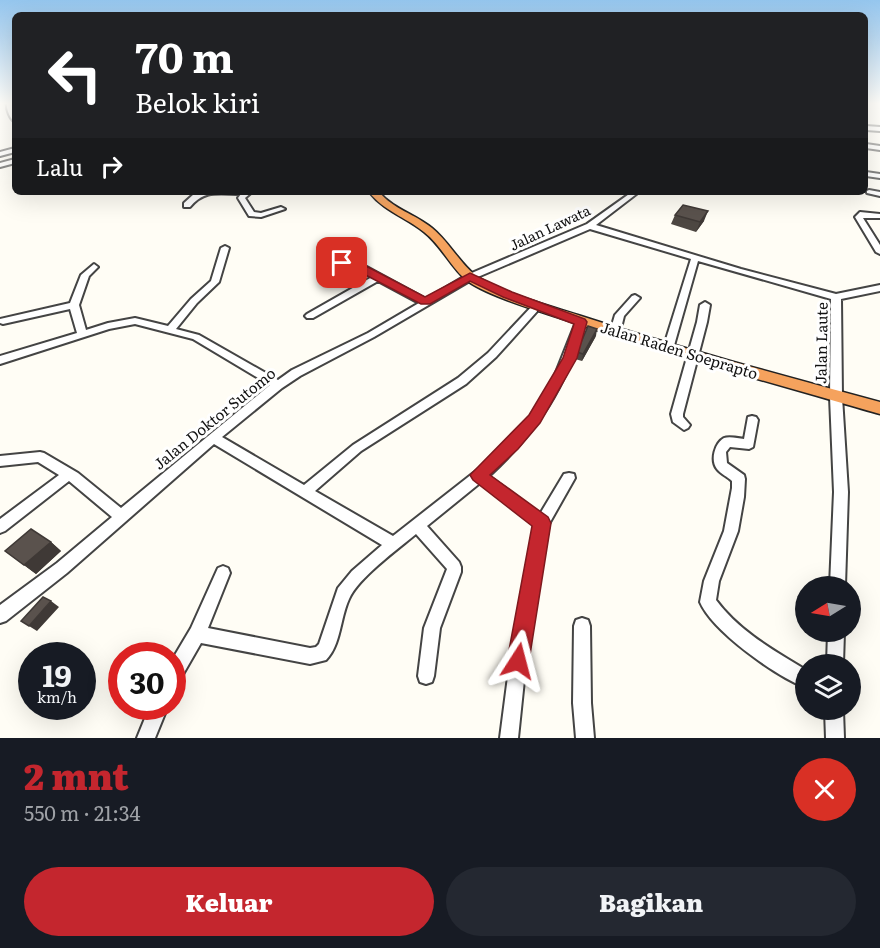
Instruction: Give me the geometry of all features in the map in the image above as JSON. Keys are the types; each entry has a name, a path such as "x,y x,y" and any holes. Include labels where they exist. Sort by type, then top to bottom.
{"highway":[{"name":"Jalan Raden Soeprapto","path":"376,195 383,204 416,221 439,239 470,277 537,306 693,357 880,408"}],"street":[{"path":"869,192 880,194"},
{"path":"187,205 196,195"},
{"path":"244,195 241,198 252,214 281,209"},
{"name":"Jalan Lawata","path":"470,277 591,226 632,195"},
{"path":"880,216 863,214 860,217 880,252"},
{"path":"591,226 836,297"},
{"path":"170,330 194,301 215,282 225,248"},
{"path":"668,349 695,258"},
{"path":"342,263 351,264 425,302"},
{"path":"82,334 74,305 87,271 94,267"},
{"path":"310,316 378,277"},
{"name":"Jalan Doktor Sutomo","path":"0,615 62,568 278,385 371,335 470,277"},
{"name":"Jalan Laute","path":"838,576 841,492 836,397 836,297 880,288"},
{"path":"615,332 620,315 635,298"},
{"path":"3,321 74,305"},
{"path":"684,425 677,420 677,414 705,305"},
{"path":"305,492 357,447 462,381 492,355 537,306"},
{"path":"0,360 82,334 135,321 209,343 278,385"},
{"path":"197,634 310,656 320,654 325,649 343,593 357,576 479,475 512,445 534,419 570,358 581,322"},
{"path":"752,420 749,444 727,442 720,451 721,465 738,479 738,500 736,518 709,590 708,602 713,610 742,637 795,673"},
{"path":"213,438 393,544"},
{"path":"0,461 40,458 68,475 122,517"},
{"path":"0,527 68,475"},
{"path":"479,475 542,523"},
{"path":"509,738 518,661 542,523 569,478"},
{"path":"417,525 454,567 432,628 426,676"},
{"path":"186,653 197,634 223,573"},
{"path":"582,626 582,703 585,738"},
{"path":"146,738 153,720"},
{"path":"834,720 835,738"}],"building":[{"path":"683,205 708,211 700,222 675,215"},
{"path":"588,326 597,329 583,354 577,352"},
{"path":"31,529 51,542 24,565 5,551"},
{"path":"43,597 51,601 29,626 21,621"}],"route":[{"path":"342,263 360,267 425,302 470,277 581,322 570,358 534,419 500,458 479,475 542,523 518,661"}]}
